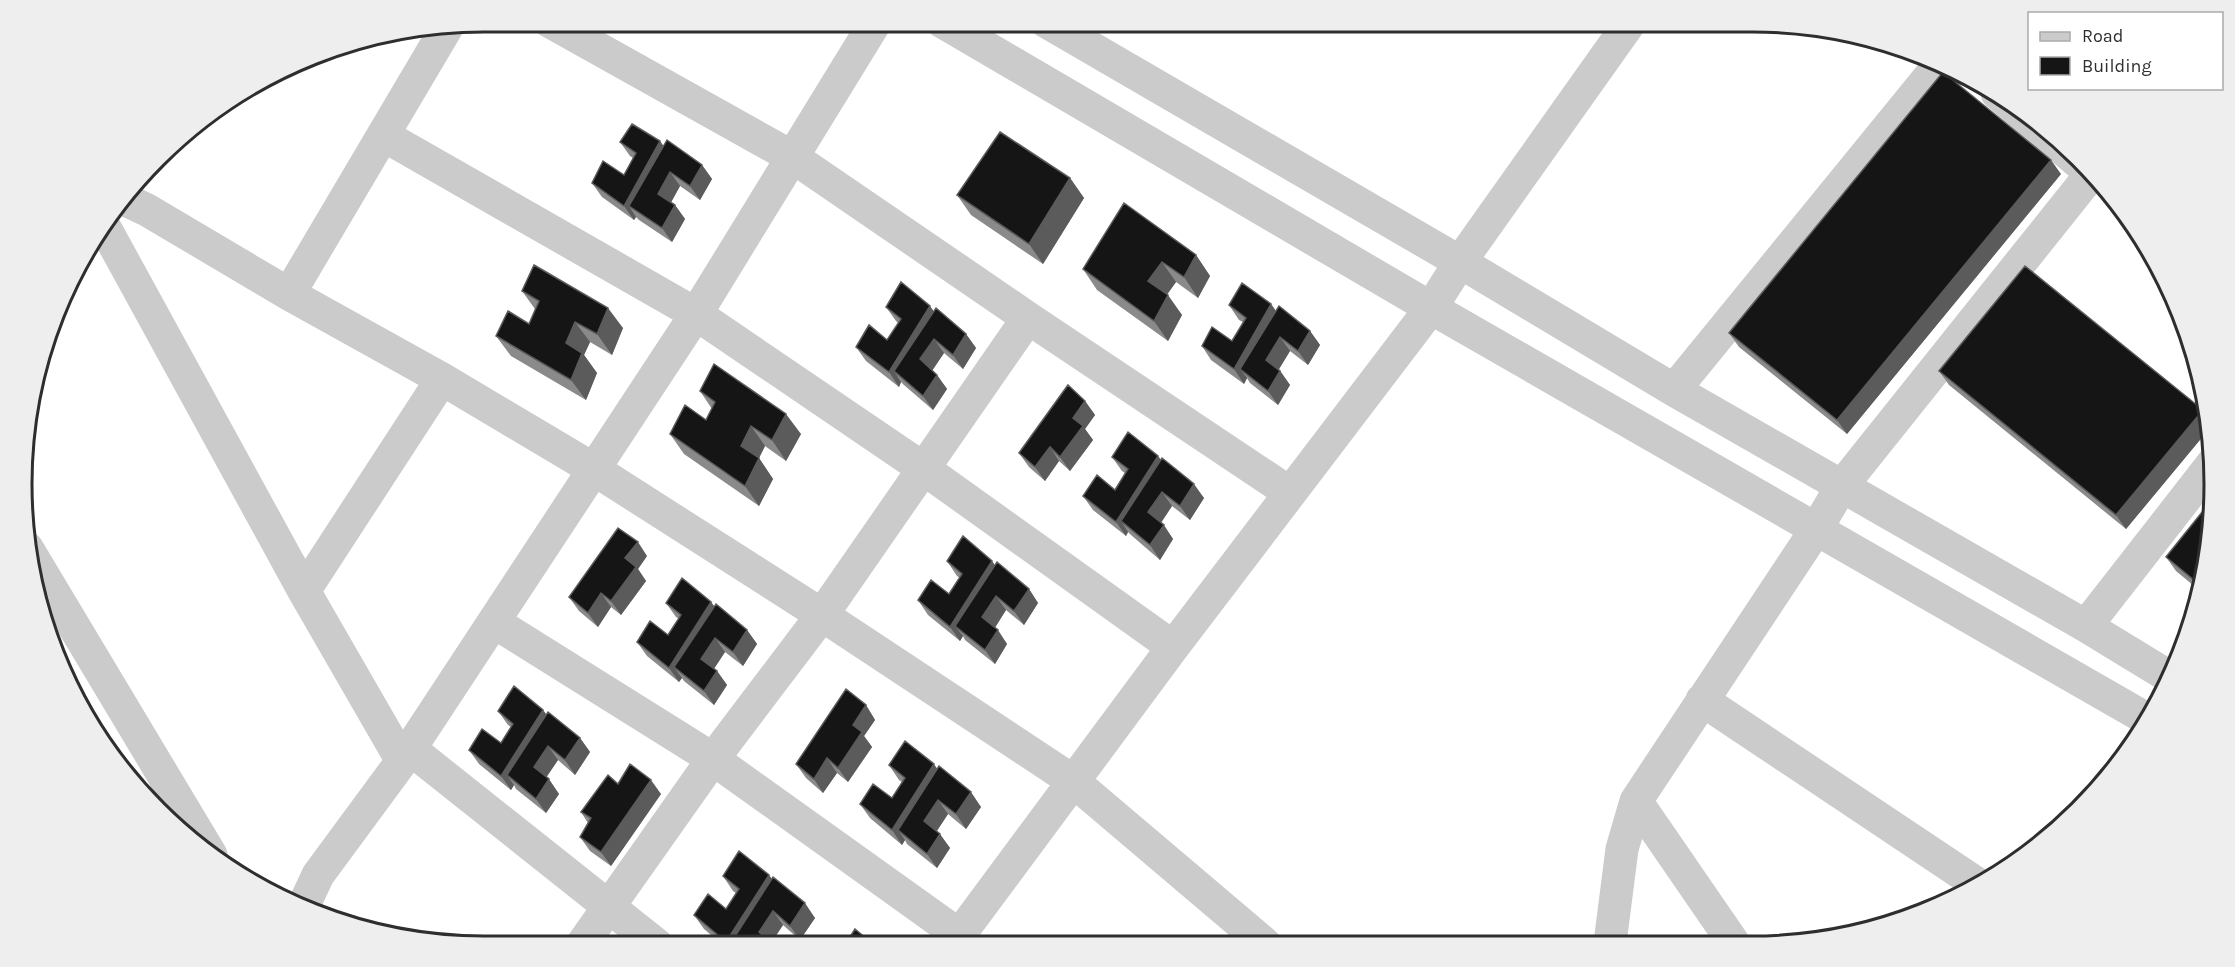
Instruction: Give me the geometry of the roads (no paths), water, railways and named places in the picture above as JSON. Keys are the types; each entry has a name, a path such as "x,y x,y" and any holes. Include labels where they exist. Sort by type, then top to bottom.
{"street":[{"path":"569,32 794,158 1290,493"},
{"path":"307,899 318,875 406,754 595,470 794,158 869,32"},
{"path":"960,32 1431,308 2140,715"},
{"path":"1064,32 1460,262 1674,390 2162,672"},
{"path":"959,936 1173,647 1431,308 1460,262 1623,32"},
{"path":"289,294 443,33"},
{"path":"1674,390 1935,71"},
{"path":"383,135 696,314 924,469 1173,647"},
{"path":"1611,936 1622,849 1636,801 1817,528 1841,487 2087,181"},
{"path":"130,202 442,379 595,470 822,615 1073,781 1256,936"},
{"path":"108,233 304,591 406,754 645,936"},
{"path":"588,936 713,759 822,615 1028,318"},
{"path":"304,591 442,379"},
{"path":"2085,626 2204,475"},
{"path":"39,569 197,833"},
{"path":"494,622 713,759 951,936"},
{"path":"1702,700 1970,879"},
{"path":"1636,801 1729,936"}]}
